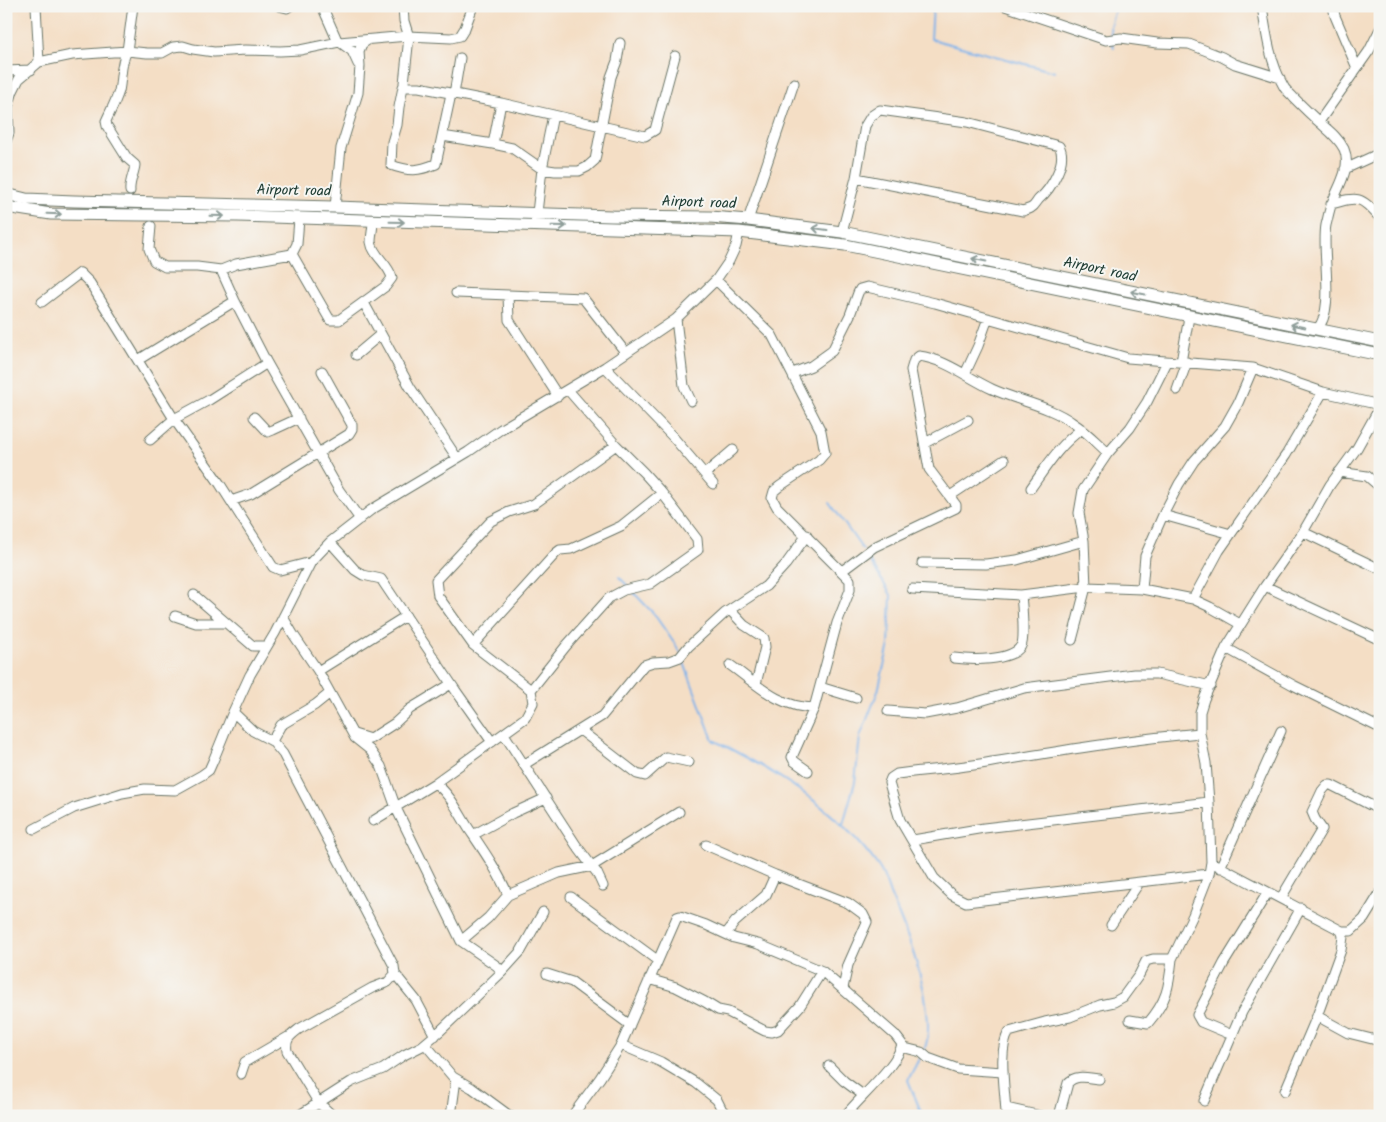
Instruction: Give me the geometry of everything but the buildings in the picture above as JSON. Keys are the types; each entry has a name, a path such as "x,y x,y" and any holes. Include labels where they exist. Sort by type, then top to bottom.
{"main road":[{"name":"Airport road","path":"6,194 26,199 74,201 537,213 611,222 739,232 845,245 1043,279 1380,342"},
{"path":"260,205 260,217"},
{"name":"Airport road","path":"6,207 51,214 260,217 373,221 611,222 710,217 748,220 842,232 1043,279 1189,316 1380,355"}],"street":[{"path":"36,6 39,62"},
{"path":"130,191 129,184 135,165 127,158 107,126 106,121 118,94 121,66 127,51 133,6"},
{"path":"279,6 287,8 290,6"},
{"path":"322,6 339,42 352,51 360,66"},
{"path":"403,6 404,21 409,36 404,82 405,86 408,87"},
{"path":"6,141 9,133 8,107 12,91 19,79 39,62 72,55 127,51 162,53 173,47 183,46 214,52 245,50 280,51 300,50 339,42 409,36 451,38 460,36 465,28 472,6"},
{"path":"1005,6 1106,40 1121,38 1157,43 1189,44 1235,64 1280,78"},
{"path":"1262,6 1270,52 1284,87 1332,133 1344,148 1347,158 1345,170 1332,204 1326,227 1327,291 1325,314 1317,329"},
{"path":"1333,6 1335,16 1357,68"},
{"path":"1319,122 1369,51 1380,29"},
{"path":"335,207 341,148 356,100 360,66 359,51 362,44 368,40"},
{"path":"442,136 512,148 542,169 555,171 580,170 587,167 595,160 611,77 617,61 620,43"},
{"path":"460,58 453,94 436,164 420,170 391,165 392,142 397,125 398,107 403,87 453,94 501,103 645,136 655,130 676,56"},
{"path":"6,71 31,70"},
{"path":"748,220 794,84"},
{"path":"493,144 501,103"},
{"path":"842,232 856,178 865,126 871,116 880,110 967,122 1059,146 1062,151 1062,160 1058,173 1044,196 1033,207 1023,210 856,178"},
{"path":"537,213 542,169 553,115"},
{"path":"1345,170 1380,153"},
{"path":"1332,204 1353,198 1363,201 1380,218"},
{"path":"292,254 297,244 299,219"},
{"path":"292,254 330,320 339,320 386,286 392,278 390,270 376,254 371,243 373,221"},
{"path":"151,226 148,241 149,249 154,261 164,267 197,267 221,270 236,264 292,254"},
{"path":"34,829 74,808 122,793 145,789 174,790 209,770 232,712 266,646 275,633 311,562 330,542 371,510 605,367 676,319 716,280 729,261 736,246 739,232"},
{"path":"221,270 267,363 317,453 339,490 360,519"},
{"path":"42,302 80,273 90,283 174,419 276,569 280,570 311,562"},
{"path":"716,280 772,334 821,431 825,453 819,460 774,491 772,498 777,507 850,580 850,590 837,623 814,708 792,757 794,761 808,771"},
{"path":"793,373 811,366 832,352 850,315 858,293 867,287 927,301 1128,358 1253,368 1323,392 1380,406 1357,448 1339,472 1303,532 1265,586 1226,648 1200,712 1200,733 1206,763 1209,802 1211,862 1209,874 1193,915 1172,959 1170,984 1159,1011 1148,1023 1137,1023 1130,1020"},
{"path":"456,293 583,298 626,353"},
{"path":"508,295 509,320 558,396"},
{"path":"138,360 235,301"},
{"path":"364,302 410,387 457,458"},
{"path":"1177,390 1184,362 1189,316"},
{"path":"965,374 988,318"},
{"path":"676,319 684,386 691,401"},
{"path":"356,354 381,334"},
{"path":"842,571 874,547 956,508 950,496 929,469 911,370 914,360 919,356 929,358 965,374 993,390 1064,418 1082,429 1108,453"},
{"path":"1072,640 1086,586 1084,541 1080,513 1083,490 1108,453 1130,428 1143,408 1167,362"},
{"path":"150,440 174,419 210,400 267,363"},
{"path":"605,367 706,473 713,484"},
{"path":"1142,589 1145,556 1163,515 1194,460 1225,426 1238,403 1253,368"},
{"path":"231,502 251,494 349,434 352,425 322,372"},
{"path":"531,690 566,646 609,598 624,590 650,584 698,550 697,539 662,493 616,446 568,390"},
{"path":"1192,599 1219,551 1286,455 1323,392"},
{"path":"254,417 268,432 299,418"},
{"path":"925,443 968,420"},
{"path":"1032,488 1052,458 1082,429"},
{"path":"373,821 435,783 504,734 525,718 533,703 531,690 473,644 438,596 436,580 491,521 509,512 534,504 616,446"},
{"path":"706,473 733,450"},
{"path":"950,496 1004,460"},
{"path":"1339,472 1367,476 1380,487"},
{"path":"473,644 556,553 560,550 572,548 621,526 662,493"},
{"path":"1163,515 1231,534"},
{"path":"1303,532 1380,569"},
{"path":"525,764 602,716 644,665 653,662 669,661 680,657 688,647 730,610 766,586 786,564 807,535"},
{"path":"922,563 986,564 1017,560 1084,541"},
{"path":"330,542 356,570 363,575 381,579 492,742"},
{"path":"912,589 1021,595 1086,586 1142,589 1192,599 1240,624"},
{"path":"1265,586 1380,640"},
{"path":"194,595 253,646 266,646"},
{"path":"954,658 989,660 1018,650 1022,643 1021,595"},
{"path":"730,610 744,625 764,638 765,647 756,684"},
{"path":"175,616 196,623 226,623"},
{"path":"318,671 406,616"},
{"path":"283,617 318,671 355,738 370,750 381,766 396,808 461,941 497,966 502,972"},
{"path":"275,633 293,634"},
{"path":"1226,648 1293,685 1380,728"},
{"path":"730,665 785,703 801,708 814,708"},
{"path":"888,711 925,714 956,708 1024,688 1134,674 1157,674 1211,686"},
{"path":"352,733 370,739 410,709 451,684"},
{"path":"820,687 856,698"},
{"path":"272,741 281,725 315,705 330,693"},
{"path":"232,712 253,731 272,741 283,754 394,966 395,974 416,1000 435,1036"},
{"path":"580,730 637,774 645,776 666,757 689,762"},
{"path":"1220,868 1281,731"},
{"path":"1200,733 1139,739 991,762 897,774 891,778 889,783 900,820 934,878 952,895 966,902 1209,874"},
{"path":"504,734 576,845 592,866 603,886"},
{"path":"435,783 453,800 499,875 508,895"},
{"path":"1281,898 1322,829 1312,812 1327,785 1331,785 1380,810"},
{"path":"473,835 513,813 546,798"},
{"path":"913,840 993,827 1209,802"},
{"path":"461,941 488,918 508,895 559,872 592,866 679,812"},
{"path":"706,845 775,875 848,903 864,914 867,922 848,965 843,988"},
{"path":"1211,862 1342,930 1351,931 1364,919 1380,893"},
{"path":"726,934 735,922 766,895 775,875"},
{"path":"1111,925 1139,883"},
{"path":"1232,1035 1201,1022 1197,1015 1224,962 1268,892"},
{"path":"571,897 657,960"},
{"path":"1204,1101 1242,1012 1301,908"},
{"path":"298,1116 351,1082 383,1069 435,1036 502,972 521,951 543,912"},
{"path":"572,1116 621,1045 657,960 680,916 758,944 822,971 895,1035 902,1044 900,1051 890,1066 845,1116"},
{"path":"1285,1091 1317,1016 1342,950 1342,930"},
{"path":"1041,1116 1006,1112 1003,1072 1004,1048 1009,1032 1070,1017 1100,1005 1114,1002 1123,997 1140,975 1146,961 1172,959"},
{"path":"650,979 676,987 718,1010 728,1012 772,1032 778,1030 800,1006 822,971"},
{"path":"241,1074 245,1062 372,988 388,982 395,974"},
{"path":"547,974 572,982 630,1025"},
{"path":"1317,1016 1348,1033 1380,1040"},
{"path":"288,1037 286,1043 287,1051 318,1102 333,1116"},
{"path":"425,1044 453,1077 472,1088 510,1116"},
{"path":"621,1045 661,1062 696,1083 717,1100 722,1110 729,1116"},
{"path":"901,1047 921,1052 928,1058 958,1069 1003,1072"},
{"path":"829,1066 844,1081 863,1095"},
{"path":"1059,1116 1070,1080 1079,1077 1099,1079"},
{"path":"451,1116 456,1079"}],"waterway":[{"path":"933,6 931,39 1055,72"},
{"path":"1111,37 1110,26 1116,6"},
{"path":"1112,41 1114,48"},
{"path":"830,503 863,550"},
{"path":"843,824 855,782 860,737 878,691 889,645 891,595 867,556"},
{"path":"619,577 628,586"},
{"path":"633,592 654,614 681,653"},
{"path":"683,660 713,740 782,778 824,809 862,845 880,869 910,942 921,980 926,1001 928,1023 927,1042 924,1050"},
{"path":"920,1057 908,1080 921,1112 920,1116"}]}
